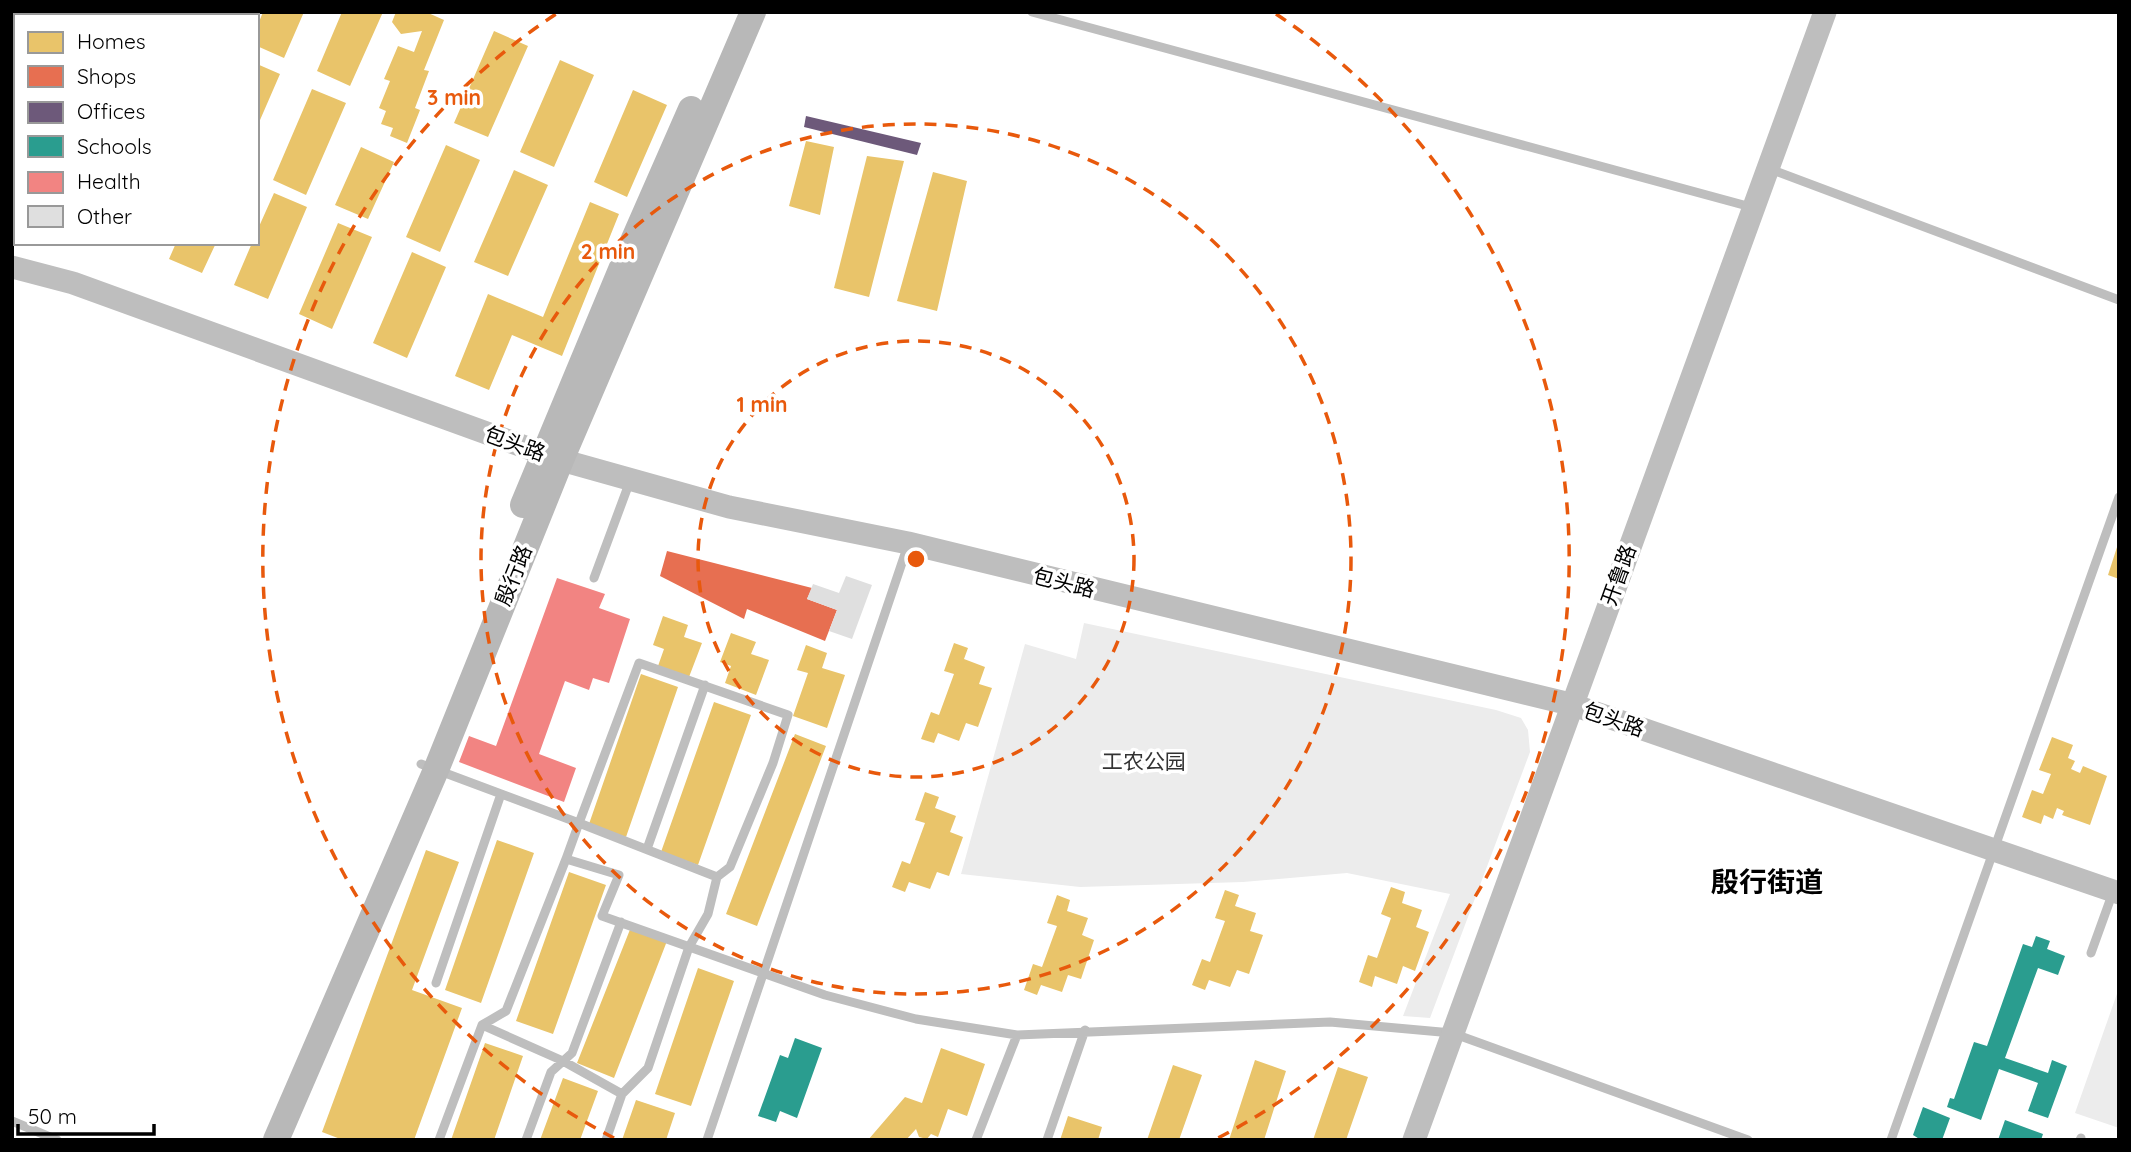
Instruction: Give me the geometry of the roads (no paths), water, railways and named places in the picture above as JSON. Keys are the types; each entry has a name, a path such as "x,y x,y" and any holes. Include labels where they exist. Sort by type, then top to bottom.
{"main road":[{"name":"殷行路","path":"276,1140 734,12"},
{"name":"殷行路","path":"259,1140 428,767 452,742 552,457 753,12"}],"street":[{"name":"开鲁路","path":"1413,1140 1570,704 1825,12"},
{"name":"包头路","path":"12,267 74,283 552,457 729,507 908,544 1570,704 2117,889"}],"lane":[{"path":"1032,12 1753,208"},
{"path":"1767,168 2119,300"},
{"path":"594,578 631,480"},
{"path":"1891,1140 2119,496"},
{"path":"707,1140 908,544"},
{"path":"439,1140 482,1025 506,1011 639,663 788,715 773,763 730,867 717,877 708,914 689,947 648,1068 622,1094 606,1140"},
{"path":"647,849 705,685"},
{"path":"428,767 579,822 717,877"},
{"path":"436,983 500,794"},
{"path":"566,859 619,875 602,916 825,995 916,1019 1017,1035 1085,1030 1330,1022 1452,1033 1748,1140"},
{"path":"2091,953 2117,889"},
{"path":"526,1140 551,1072 572,1053 621,922"},
{"path":"482,1025 563,1061 622,1094"},
{"path":"1047,1140 1085,1030"},
{"path":"976,1140 1017,1035"},
{"path":"12,1121 57,1140"}],"district":[{"name":"殷行街道","path":"1767,881"}],"park label":[{"name":"工农公园","path":"1144,761"}]}
